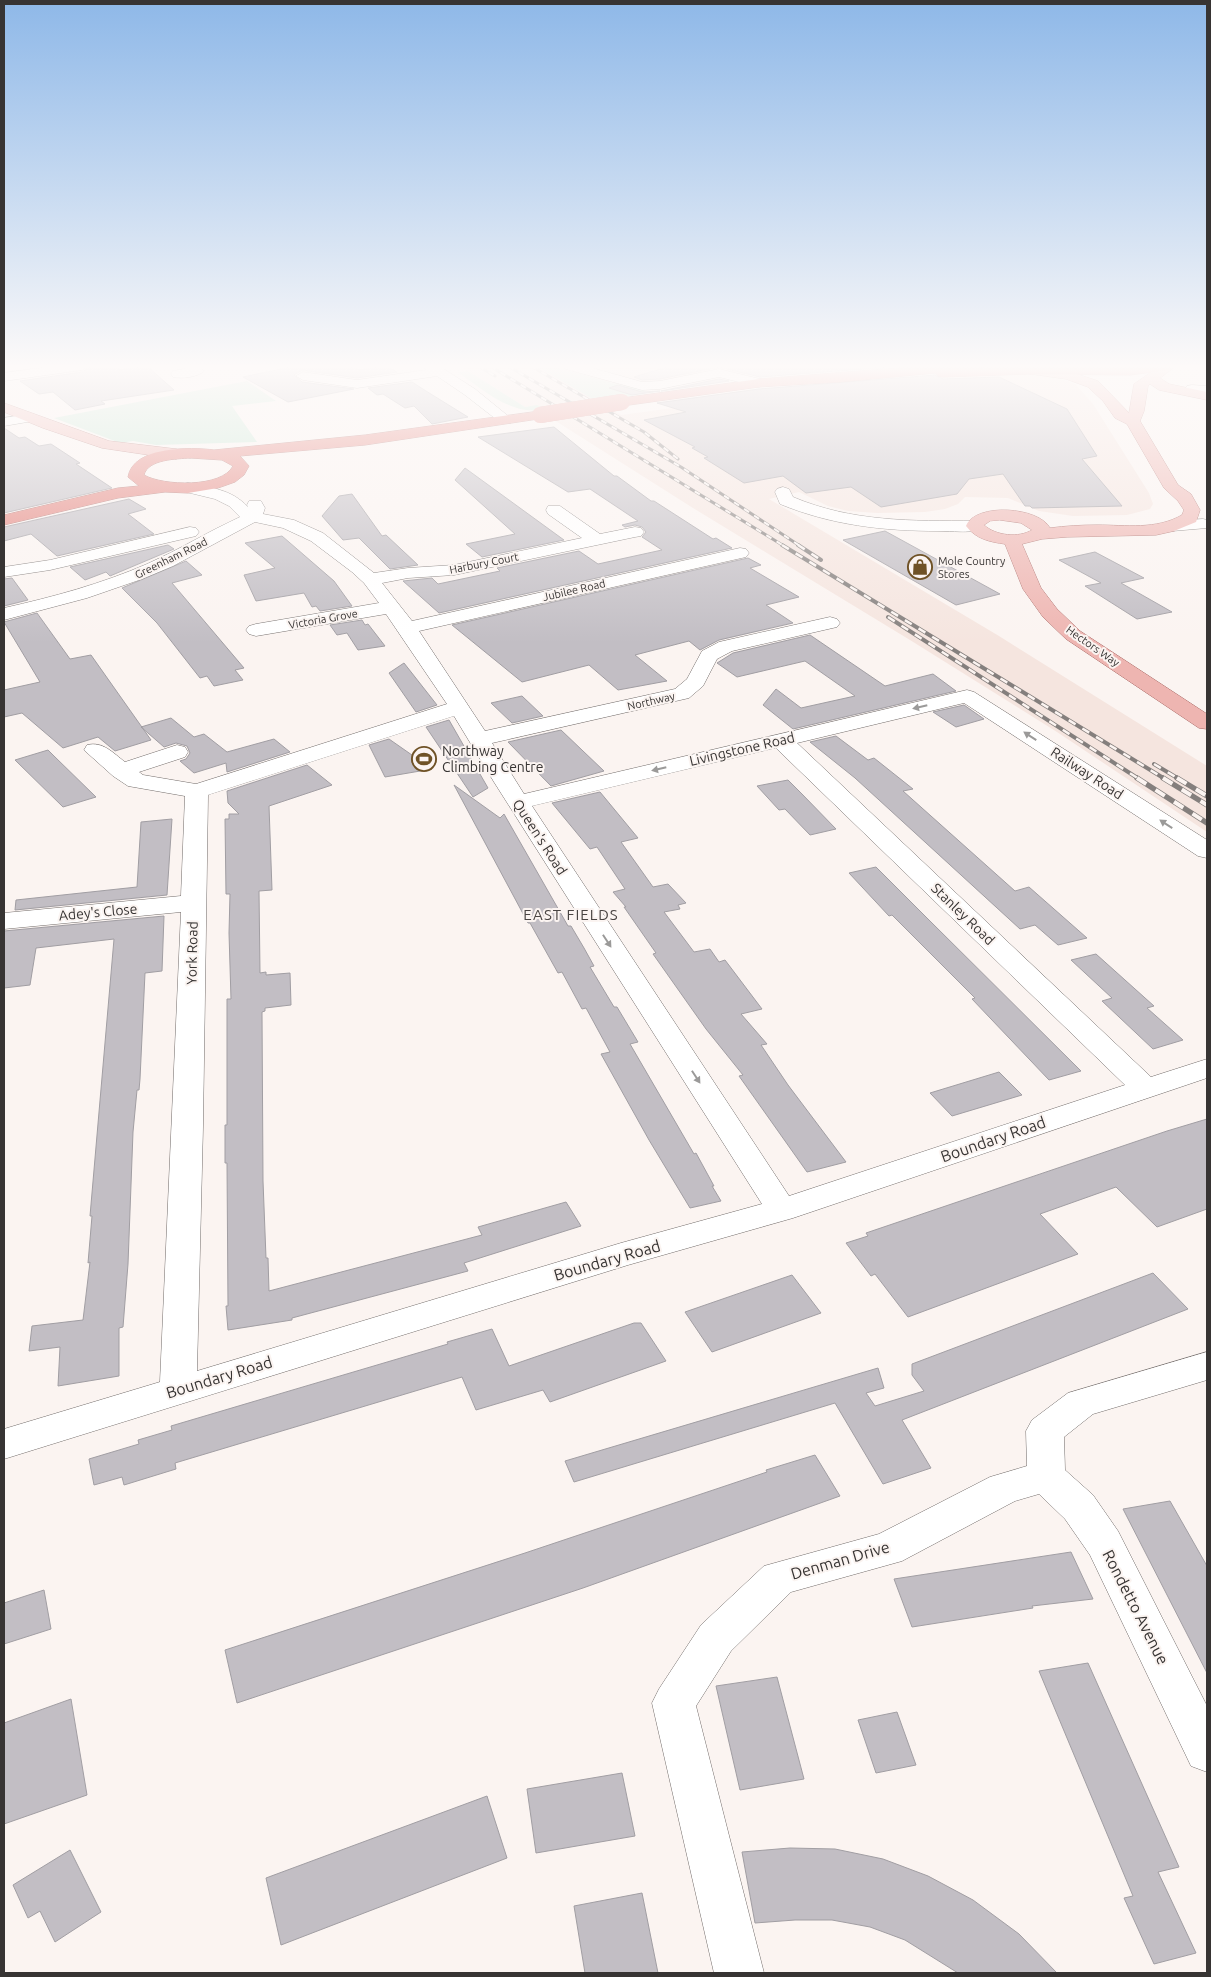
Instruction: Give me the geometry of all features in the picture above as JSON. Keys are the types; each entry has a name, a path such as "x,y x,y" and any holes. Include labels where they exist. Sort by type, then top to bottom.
{"highway":[{"path":"4,511 90,491 160,458"},
{"path":"229,458 240,464 236,473"},
{"path":"4,520 118,493 164,487 188,488 218,483 236,473 279,458"},
{"path":"137,470 140,480 164,487"}],"main road":[{"path":"130,458 133,460 137,470"},
{"path":"1155,458 1172,488 1189,504 1200,522"},
{"path":"1164,527 1078,531 1037,528 1019,517 1000,515 984,517 976,522 975,526 982,533 1012,540 1028,538 1037,528 1140,521 1164,516 1171,507 1168,493 1172,488"},
{"path":"1171,507 1200,522"},
{"name":"Hectors Way","path":"1012,540 1032,589 1050,612 1073,635 1207,723"}],"street":[{"path":"188,488 228,498 235,502 241,510 253,517 257,508 236,473"},
{"path":"783,492 786,500 806,510 852,521 975,526"},
{"path":"554,510 597,540"},
{"name":"Queen's Road","path":"253,517 288,524 317,537 370,578 407,628 460,707 518,802 782,1210"},
{"name":"Greenham Road","path":"4,614 87,592 153,568 253,517"},
{"path":"1164,527 1200,522"},
{"name":"Greenham Road","path":"4,572 50,565 190,532"},
{"name":"Harbury Court","path":"370,578 454,570 635,532"},
{"name":"Jubilee Road","path":"407,628 740,553"},
{"path":"50,565 87,592"},
{"name":"Victoria Grove","path":"256,630 391,607"},
{"name":"Northway","path":"480,739 682,694 696,682 709,655 726,646 830,623"},
{"name":"Livingstone Road","path":"518,802 967,696"},
{"name":"Railway Road","path":"967,696 1207,850"},
{"path":"95,750 136,781 197,791 336,745 460,707"},
{"name":"Stanley Road","path":"781,740 1145,1088"},
{"path":"121,771 177,752"},
{"name":"York Road","path":"178,1389 188,1126 197,791"},
{"name":"Adey's Close","path":"4,921 193,903"},
{"name":"Boundary Road","path":"4,1444 178,1389 612,1258 782,1210 1207,1068"},
{"path":"1046,1476 1045,1431 1081,1403 1207,1366"},
{"name":"Rondetto Avenue","path":"1046,1476 1079,1507 1104,1543 1207,1751"},
{"name":"Denman Drive","path":"739,1973 674,1703 716,1638 778,1578 888,1549 1004,1488 1046,1476"}],"shaded area":[{"path":"614,458 1127,458 1149,493 1153,504 1150,509 1127,515 1073,516 1039,511 1008,498 965,497 958,504 945,509 925,512 877,513 848,511 828,506 799,492 769,499 999,636 1207,766 1207,832 1057,732"}],"building":[{"path":"4,458 73,458 80,463 76,464 112,488 4,513"},
{"path":"513,458 592,458 614,476 617,476 651,501 654,501 713,539 716,538 732,548 439,613 403,581 432,578 438,584 500,571 497,568 579,551 598,564 662,550 642,537 646,532 642,527 635,525 625,527 622,525 638,521 590,489 568,492"},
{"path":"704,458 1086,458 1082,459 1122,506 1032,508 1025,506 1003,474 969,479 957,494 881,507 851,487 806,493 783,476 744,483"},
{"path":"465,468 564,540 482,557 466,544 515,534 455,480"},
{"path":"352,494 382,536 386,535 418,565 390,569 359,538 343,540 322,516 339,496"},
{"path":"129,499 146,509 128,514 154,534 57,556 31,534 4,541 4,527"},
{"name":"Mole Country Stores","path":"885,531 1000,594 956,605 843,540"},
{"path":"282,536 334,581 352,606 320,611 316,606 312,607 304,593 256,601 244,575 275,568 245,543"},
{"path":"168,545 174,549 110,576 106,572 85,580 70,567"},
{"path":"1095,552 1144,578 1121,583 1172,612 1137,619 1085,586 1101,583 1059,560"},
{"path":"748,558 761,565 750,568 799,597 766,605 793,623 719,640 700,650 689,641 635,655 667,681 618,690 589,665 522,682 452,625"},
{"path":"186,561 202,575 172,583 244,668 235,670 243,680 214,686 207,676 200,678 157,623 122,588"},
{"path":"12,578 28,600 4,606 4,579"},
{"path":"37,613 70,659 91,655 151,740 115,751 98,737 63,748 22,713 4,717 4,690 40,682 4,622"},
{"path":"362,620 365,625 368,624 385,646 358,650 347,633 337,635 330,625"},
{"path":"810,635 885,686 933,674 956,691 793,729 763,705 776,689 801,708 855,696 805,661 737,677 717,663 733,653"},
{"path":"404,663 437,705 416,712 389,673"},
{"path":"522,696 543,716 512,723 491,703"},
{"path":"964,705 984,719 956,727 933,712"},
{"path":"171,718 194,737 204,734 227,752 274,739 290,752 227,772 226,763 194,773 180,761 186,759 190,753 187,746 176,743 164,747 141,727"},
{"path":"449,720 488,788 473,797 426,727"},
{"path":"561,730 604,771 551,786 508,742"},
{"path":"836,736 868,760 874,758 913,789 903,791 1015,891 1029,887 1087,938 1058,945 1035,925 1020,929 855,778 810,742"},
{"path":"389,739 432,769 385,777 369,745"},
{"path":"48,750 96,797 63,807 15,760"},
{"path":"307,765 332,785 269,806 272,890 259,891 260,973 266,972 266,975 290,973 291,1005 265,1008 265,1011 262,1012 263,1181 269,1291 482,1235 478,1227 566,1202 581,1226 464,1263 468,1271 292,1318 292,1320 228,1330 226,1306 228,1306 225,1125 227,1125 227,999 231,999 230,894 226,894 225,819 229,819 229,814 239,814 228,803 227,791"},
{"path":"788,780 836,829 810,835 785,809 779,810 757,786"},
{"path":"454,785 500,818 504,814 568,926 571,926 594,966 590,967 638,1042 630,1044 694,1154 696,1153 721,1201 690,1208 601,1054 610,1052 586,1008 582,1009 562,972 558,973 530,923 528,923"},
{"path":"600,792 638,838 621,842 653,887 668,884 686,903 678,905 680,909 664,912 694,952 710,949 719,962 725,960 762,1009 741,1014 767,1044 761,1045 788,1085 846,1162 807,1172 739,1076 743,1075 706,1029 653,954 656,953 624,907 626,907 613,892 625,889 597,847 590,849 552,803"},
{"path":"172,819 167,895 15,910 16,900 137,887 141,822"},
{"path":"876,867 1081,1071 1049,1080 972,999 975,998 892,915 889,916 849,873"},
{"path":"164,916 162,971 145,973 140,1079 139,1090 137,1090 133,1132 128,1264 123,1327 119,1328 119,1376 58,1386 60,1347 29,1351 32,1326 83,1320 90,1262 88,1263 92,1216 90,1216 114,939 36,948 30,985 4,988 4,931"},
{"path":"1096,954 1154,1006 1147,1008 1183,1040 1153,1049 1102,1001 1112,998 1071,960"},
{"path":"999,1072 1022,1095 952,1116 930,1093"},
{"path":"1207,1119 1207,1209 1157,1227 1116,1187 1040,1214 1078,1254 908,1317 875,1274 871,1276 846,1243 868,1236 866,1233"},
{"path":"1153,1273 1188,1309 902,1420 931,1468 883,1484 835,1403 574,1482 565,1461 878,1368 884,1388 866,1393 875,1406 924,1391 912,1375 912,1364"},
{"path":"792,1275 821,1313 712,1352 685,1312"},
{"path":"634,1323 641,1323 666,1361 550,1402 543,1390 476,1410 462,1377 175,1463 176,1469 124,1485 122,1477 94,1485 89,1459 139,1444 138,1440 172,1430 171,1426 448,1344 447,1342 492,1329 509,1366"},
{"path":"815,1455 840,1496 583,1588 237,1703 225,1650 525,1553"},
{"path":"1170,1501 1207,1566 1207,1673 1123,1509"},
{"path":"1071,1552 1093,1599 1032,1606 1033,1608 912,1627 894,1579"},
{"path":"44,1590 51,1629 4,1644 4,1603"},
{"path":"1088,1663 1179,1867 1158,1872 1196,1953 1154,1964 1124,1898 1133,1896 1039,1671"},
{"path":"777,1677 804,1779 740,1790 716,1686"},
{"path":"71,1699 87,1795 4,1824 4,1723"},
{"path":"897,1712 916,1765 876,1773 858,1720"},
{"path":"622,1773 635,1836 536,1853 527,1789"},
{"path":"487,1796 507,1858 281,1945 266,1878"},
{"path":"790,1848 835,1849 883,1859 928,1876 973,1900 1019,1934 1057,1973 958,1973 905,1940 870,1927 832,1920 755,1923 742,1852"},
{"path":"70,1850 101,1912 55,1942 40,1911 28,1918 13,1885"},
{"path":"642,1893 658,1973 585,1973 574,1906"}],"railway":[{"path":"641,458 784,546"},
{"path":"666,458 800,546"},
{"path":"782,545 1165,779"},
{"path":"798,545 821,560"},
{"path":"888,617 1139,779"},
{"path":"1154,764 1179,779"},
{"path":"1137,778 1207,823"},
{"path":"1163,778 1207,805"},
{"path":"1177,778 1207,796"}],"place":[{"name":"Mole Country Stores","path":"920,567"},
{"name":"Northway Climbing Centre","path":"424,759"}],"district":[{"name":"EAST FIELDS","path":"571,915"}]}
